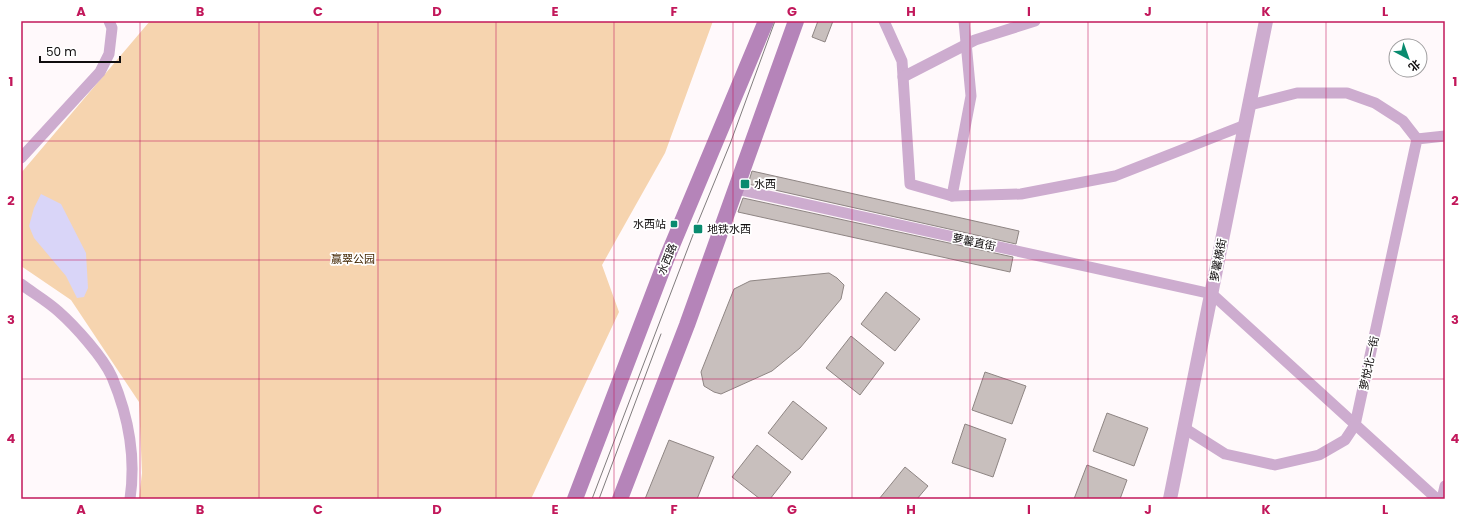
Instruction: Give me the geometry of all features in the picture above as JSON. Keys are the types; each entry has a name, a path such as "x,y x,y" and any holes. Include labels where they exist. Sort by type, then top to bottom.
{"main road":[{"name":"水西路","path":"575,499 668,255 766,21"},
{"path":"620,499 687,325 796,21"}],"street":[{"path":"21,158 100,72 109,54 112,28 109,21"},
{"path":"884,21 902,61 910,184 952,196 1021,194 1115,176 1245,125"},
{"path":"952,196 971,96 964,21"},
{"path":"903,76 966,44 1035,21"},
{"name":"萝馨横街","path":"1170,499 1266,21"},
{"path":"1250,105 1297,93 1347,93 1376,104 1403,121 1417,139 1445,136"},
{"name":"萝悦北一街","path":"1184,428 1225,454 1275,465 1319,456 1345,440 1355,425 1417,139"},
{"name":"萝馨直街","path":"736,189 1212,294"},
{"path":"21,284 58,311 81,335 112,377 133,452 133,481 130,499"},
{"path":"1212,294 1437,499"},
{"path":"1442,499 1445,486"}],"green space":[{"name":"赢翠公园","path":"150,21 713,21 665,153 602,265 619,312 531,499 139,499 142,473 139,402 71,300 21,266 21,173"}],"shaded area":[{"path":"41,194 61,204 86,253 88,288 84,297 77,298 66,276 34,238 29,226 34,208"}],"building":[{"path":"818,21 833,21 825,42 812,37"},
{"path":"752,171 1019,231 1016,244 748,184"},
{"path":"743,198 1013,257 1010,272 738,212"},
{"path":"829,273 844,285 841,299 800,348 772,371 721,394 704,386 701,372 734,289 750,281"},
{"path":"886,292 920,319 895,351 861,324"},
{"path":"851,336 884,363 860,395 826,368"},
{"path":"985,372 1026,386 1012,424 972,410"},
{"path":"793,401 827,428 802,460 768,433"},
{"path":"1107,413 1148,428 1134,466 1093,451"},
{"path":"965,424 1006,439 993,477 952,463"},
{"path":"669,440 714,457 697,499 645,499"},
{"path":"757,445 791,472 770,499 760,499 732,477"},
{"path":"1087,465 1127,480 1120,499 1074,499"},
{"path":"905,467 928,486 917,499 879,499"}],"tram line":[{"path":"592,499 696,227 730,144 775,21"},
{"path":"599,499 661,334"}],"place":[{"name":"水西","path":"745,184"},
{"name":"水西站","path":"674,224"},
{"name":"地铁水西","path":"698,229"}]}
